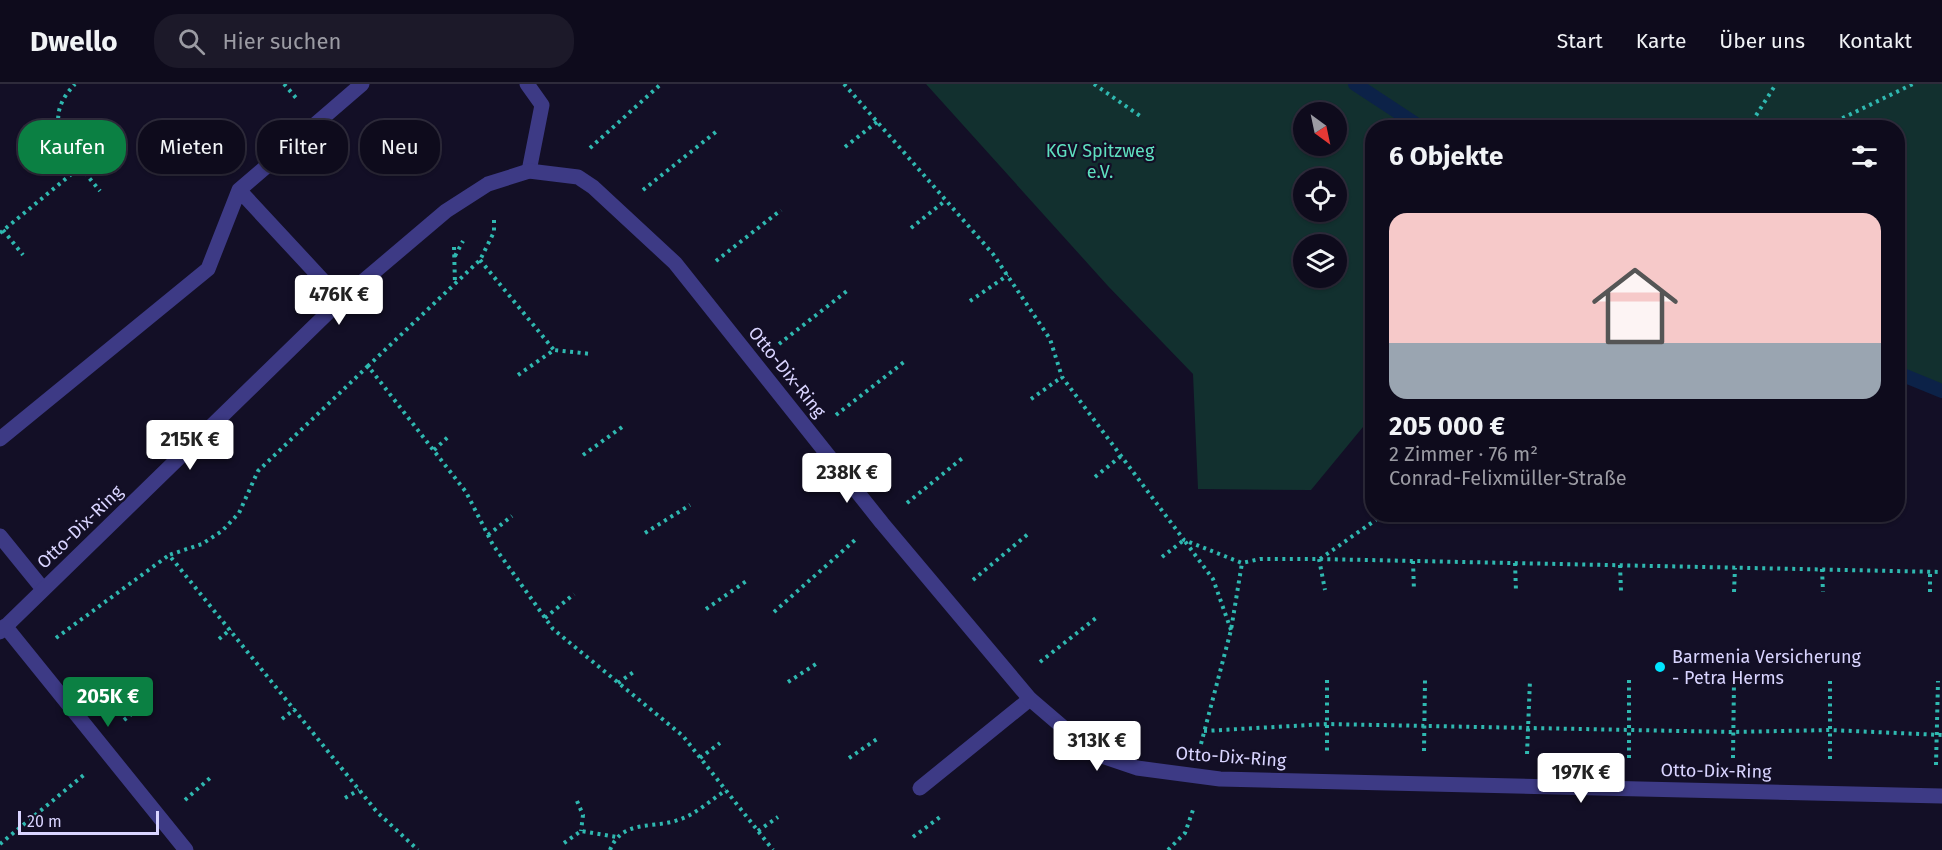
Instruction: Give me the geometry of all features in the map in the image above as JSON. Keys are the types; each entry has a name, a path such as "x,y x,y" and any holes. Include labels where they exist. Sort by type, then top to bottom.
{"street":[{"path":"0,439 208,269 239,190 362,84"},
{"path":"527,84 542,105 529,171"},
{"name":"Otto-Dix-Ring","path":"3,629 341,300 446,211 488,184 529,171 578,177 619,209 675,263 1014,683 1093,753 1137,768 1220,779 1939,796"},
{"path":"239,190 341,300"},
{"path":"0,536 44,590"},
{"path":"3,629 30,657 186,850"},
{"path":"920,788 1030,699"}],"path":[{"path":"58,120 65,94 75,84"},
{"path":"560,174 661,84"},
{"path":"843,84 946,200 1008,275 1050,339 1062,377 1213,579 1231,630"},
{"path":"1094,84 1143,118"},
{"path":"1753,120 1776,84"},
{"path":"1839,120 1913,84"},
{"path":"845,147 877,122"},
{"path":"619,209 717,131"},
{"path":"23,255 1,232 71,174"},
{"path":"86,174 100,191"},
{"path":"911,228 946,200"},
{"path":"690,282 781,210"},
{"path":"30,657 169,555 201,544 222,531 239,513 258,471 480,260 554,350"},
{"path":"970,301 1008,275"},
{"path":"755,364 847,291"},
{"path":"518,375 554,350 591,354"},
{"path":"812,434 904,362"},
{"path":"368,366 466,492 488,535 544,618 561,636 683,736 773,850"},
{"path":"1031,399 1062,377"},
{"path":"583,455 622,427"},
{"path":"434,450 448,437"},
{"path":"774,612 881,521 965,456"},
{"path":"1095,477 1121,456"},
{"path":"645,533 690,505"},
{"path":"488,535 512,516"},
{"path":"1319,559 1372,522"},
{"path":"947,602 1028,534"},
{"path":"1162,556 1184,540"},
{"path":"1184,540 1242,563 1260,559 1319,559 1942,572"},
{"path":"169,555 377,812 418,850"},
{"path":"1319,559 1325,590"},
{"path":"1413,561 1414,591"},
{"path":"1168,850 1185,833 1195,805 1192,775 1231,630 1242,563"},
{"path":"1515,563 1516,591"},
{"path":"1620,565 1621,591"},
{"path":"1734,592 1735,568"},
{"path":"1822,569 1823,592"},
{"path":"1930,572 1930,592"},
{"path":"706,609 748,580"},
{"path":"544,618 574,594"},
{"path":"1014,683 1096,618"},
{"path":"219,639 231,629"},
{"path":"788,682 816,664"},
{"path":"618,683 636,671"},
{"path":"1327,680 1327,782"},
{"path":"1424,784 1425,680"},
{"path":"1526,786 1530,680"},
{"path":"1629,680 1629,728"},
{"path":"1732,791 1734,681"},
{"path":"1830,681 1830,793"},
{"path":"1938,681 1939,796"},
{"path":"282,718 295,709"},
{"path":"1204,731 1328,724 1629,728 1733,732 1830,730 1940,735"},
{"path":"849,758 877,740"},
{"path":"700,758 720,743"},
{"path":"0,844 109,755"},
{"path":"345,798 359,790"},
{"path":"610,850 617,837 630,828 679,820 726,790"},
{"path":"577,801 583,815 581,831"},
{"path":"913,837 942,815"},
{"path":"759,831 778,817"},
{"path":"564,843 581,831 617,837"}],"green space":[{"name":"KGV Spitzweg e.V.","path":"926,84 1942,84 1942,387 1905,372 1905,120 1365,120 1365,424 1311,490 1198,489 1193,374 1108,286"}],"waterway":[{"path":"1355,84 1410,120"},
{"path":"1905,376 1942,391"}],"place":[{"name":"Barmenia Versicherung - Petra Herms","path":"1660,667"}]}
